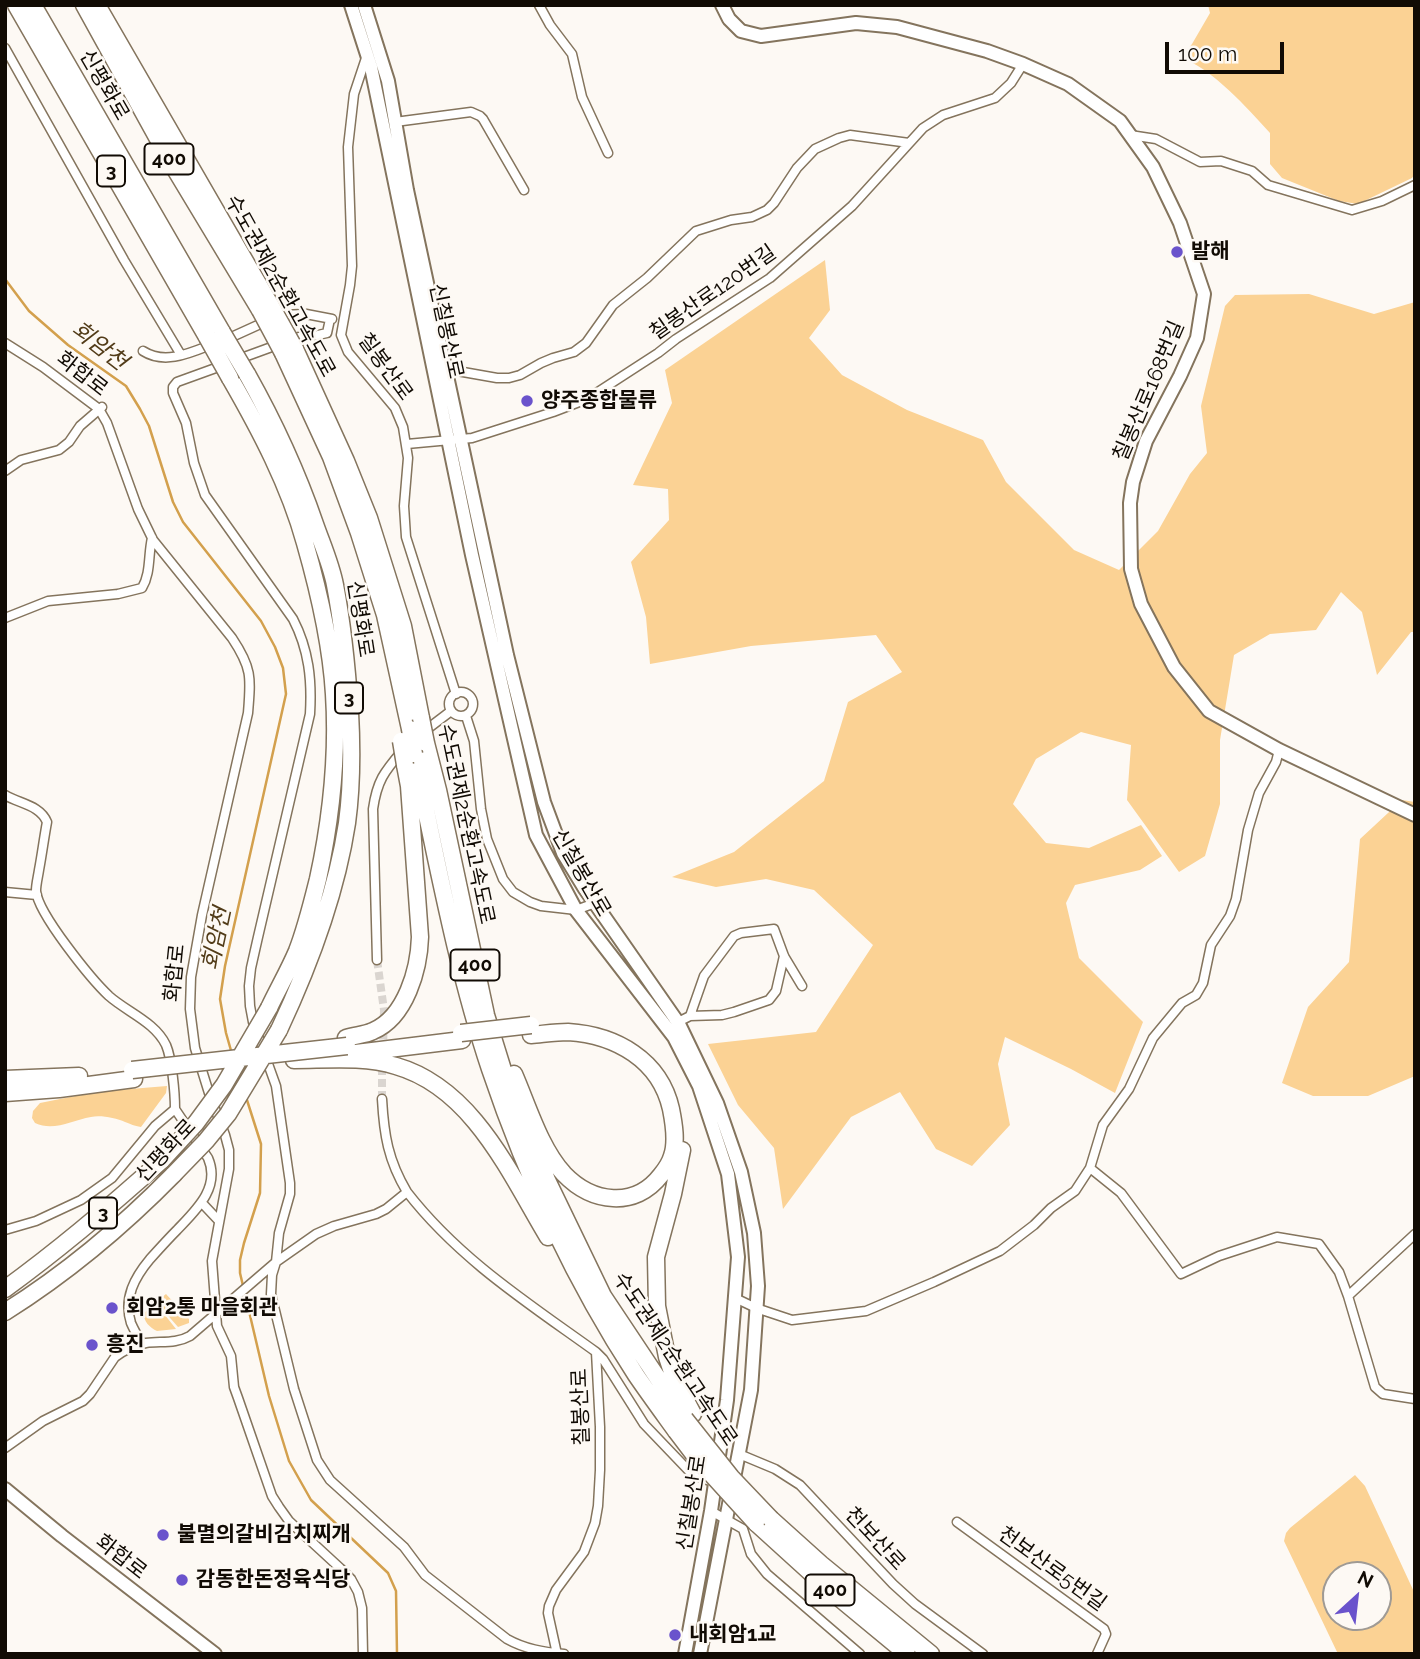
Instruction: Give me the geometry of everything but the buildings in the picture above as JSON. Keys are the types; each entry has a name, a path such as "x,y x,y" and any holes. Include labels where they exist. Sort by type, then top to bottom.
{"highway":[{"name":"신평화로","path":"5,1312 102,1242 174,1174 228,1114 279,1030 311,955 333,886 347,824 351,738 347,674 334,583 311,512 272,420 247,374 215,335 16,5"},
{"name":"신평화로","path":"5,1289 91,1223 162,1160 196,1123 224,1085 269,1008 296,952 312,905 324,853 333,791 334,695 329,646 305,541 275,464 230,379 215,335 33,5"},
{"name":"수도권제2순환고속도로","path":"84,5 169,159 265,308"},
{"name":"수도권제2순환고속도로","path":"97,5 289,351 346,461 369,518 403,625 410,729"},
{"name":"수도권제2순환고속도로","path":"289,351 359,533 385,615 451,930 490,1069 546,1211 596,1308 636,1375 685,1421"},
{"name":"수도권제2순환고속도로","path":"415,754 438,790 478,984 512,1099 547,1180 603,1296 685,1421 695,1455 765,1516 832,1592 907,1654"},
{"path":"5,1082 294,1060 347,1049 390,1019 411,986 419,956 420,937 409,786 415,754"},
{"path":"478,984 545,1146 566,1176 603,1198 615,1199 635,1195 654,1183 670,1161 674,1135 668,1098 652,1070 627,1048 608,1040 584,1034 531,1030"},
{"path":"5,1099 28,1098 133,1074 260,1055 347,1049 574,1023 604,1029 639,1045 662,1070 680,1105 684,1121 684,1141 673,1195 656,1257 657,1306 667,1357 685,1421 730,1462 765,1516"},
{"path":"347,1049 413,1072 428,1080 474,1119 502,1161 593,1315 636,1375"},
{"path":"5,1093 59,1089"},
{"name":"400","path":"765,1516 795,1534 821,1564 931,1654"}],"street":[{"name":"신칠봉산로","path":"351,5 371,67 455,440 544,802 563,853 595,903 684,1019 741,1172 754,1233 758,1286 751,1390 701,1650"},
{"name":"신칠봉산로","path":"364,5 383,64 446,369 472,555 536,835 576,910 674,1037 699,1086 728,1174 738,1257 727,1400 712,1511 686,1649"},
{"path":"539,5 572,54 582,97 608,153"},
{"name":"칠봉산로168번길","path":"722,5 729,19 741,32 761,36 856,23 897,27 987,51 1068,84 1120,121 1153,167 1180,223 1204,294 1197,338 1146,441 1133,482 1130,503 1131,569 1141,604 1174,667 1209,711 1279,750 1415,815"},
{"path":"5,48 181,355"},
{"name":"칠봉산로","path":"367,55 355,87 348,147 352,266 341,335 348,352 395,408 403,427 408,458 404,506 406,537 456,694"},
{"name":"칠봉산로120번길","path":"407,444 472,438 587,399 770,278 852,206 923,128 943,116 995,98 1011,83 1023,64"},
{"path":"395,122 471,112 480,116 524,190"},
{"name":"신칠봉산로","path":"446,369 509,378 520,376 541,363 574,352 586,343 612,305 647,278 696,231 731,220 752,217 767,209 774,203 797,168 815,149 849,135 909,143"},
{"path":"1130,135 1156,139 1200,162 1222,161 1252,171 1268,185 1352,210 1382,201 1415,185"},
{"path":"143,351 167,359 239,334 280,315 306,314 342,322"},
{"path":"330,319 327,333 299,337 177,382 173,387 186,423 194,463 205,495 293,619 306,650 312,689 310,714 257,937 249,986 253,1021 276,1086 290,1183 290,1194 279,1233 271,1294 294,1389 317,1460 330,1480 404,1547 425,1574 507,1639 520,1646 564,1654"},
{"name":"화합로","path":"5,343 100,408 138,509 152,538 237,646 248,666 248,713 202,915 191,977 190,1009 195,1048 229,1150 229,1169 212,1261 220,1310 217,1326 231,1356 234,1387 272,1496 289,1521 351,1579 358,1592 362,1608 363,1654"},
{"path":"5,471 21,460 59,450 100,408"},
{"path":"5,618 48,601 118,594 142,588 147,580 152,538"},
{"path":"464,693 472,700 473,708 466,716 457,716 451,711 450,699 456,694 464,693"},
{"path":"377,960 373,821 377,788 387,768 406,746 451,711"},
{"path":"466,716 474,741 481,810 487,839 503,879 513,892 541,906 576,910 595,903"},
{"path":"735,1298 792,1320 866,1311 1000,1251 1075,1191 1090,1168 1103,1125 1129,1089 1153,1038 1182,1003 1196,995 1203,983 1211,945 1230,916 1236,899 1248,830 1259,793 1276,762 1279,750"},
{"path":"5,795 43,813 47,822 37,895 55,930 83,967 110,996 152,1027 167,1046 175,1109 210,1163 210,1181 202,1203 142,1268 130,1292 131,1323 142,1343"},
{"path":"5,892 37,895"},
{"path":"684,1019 704,975 737,934 774,929 783,956 802,986"},
{"path":"684,1019 722,1015 769,1000 776,991 783,956"},
{"name":"칠봉산로","path":"382,1099 388,1150 407,1192 435,1225 480,1268 596,1352 600,1437 598,1506 584,1552 556,1590 549,1605 548,1613 557,1653"},
{"path":"5,1230 36,1221 81,1200 112,1178 155,1126 175,1109"},
{"path":"1090,1168 1121,1193 1181,1274 1219,1256 1277,1237 1319,1244 1339,1272 1375,1387 1382,1394 1415,1399"},
{"path":"5,1448 43,1421 83,1401 115,1357 142,1343 185,1339 197,1332 276,1262 316,1234 376,1214 407,1192"},
{"path":"202,1203 219,1220"},
{"path":"1348,1296 1415,1234"},
{"path":"596,1352 644,1424 689,1471 716,1483"},
{"name":"천보산로","path":"739,1454 775,1469 800,1485 893,1584 915,1604 982,1654"},
{"name":"화합로","path":"5,1489 215,1654"},
{"path":"712,1511 744,1529 751,1554 767,1574 860,1654"},
{"name":"천보산로5번길","path":"957,1522 1104,1629 1106,1634 1097,1654"}],"shaded area":[{"path":"1208,5 1415,5 1415,174 1412,178 1358,204 1339,201 1282,178 1270,164 1270,133 1217,80 1181,58 1210,13"},
{"path":"825,260 830,310 809,338 842,375 907,410 983,440 1006,482 1074,550 1119,570 1158,531 1190,474 1207,453 1201,406 1225,306 1235,295 1309,294 1374,314 1415,302 1415,632 1411,632 1377,675 1362,612 1341,592 1316,630 1270,634 1234,655 1220,740 1220,804 1205,856 1179,872 1127,800 1131,745 1081,732 1036,759 1013,804 1046,843 1089,848 1141,825 1162,856 1140,870 1075,885 1066,903 1079,958 1143,1022 1115,1093 1005,1037 998,1064 1010,1125 972,1166 936,1149 900,1092 851,1117 783,1209 774,1148 738,1105 708,1044 816,1032 873,945 814,890 766,879 716,887 672,877 734,852 824,781 848,702 902,672 876,635 751,646 650,664 646,617 631,562 669,520 668,489 633,485 672,403 665,370"},
{"path":"1402,800 1415,802 1415,1076 1368,1096 1313,1096 1282,1083 1308,1007 1349,962 1360,839"},
{"path":"167,1086 166,1093 141,1127 104,1117 49,1126 35,1123 32,1118 33,1111 40,1103 118,1090"},
{"path":"166,1294 189,1319 189,1323 178,1327 156,1302"},
{"path":"155,1304 176,1329 157,1331 148,1324 144,1313"},
{"path":"1355,1475 1365,1486 1415,1594 1415,1650 1409,1654 1338,1654 1327,1631 1392,1631 1392,1561 1322,1561 1322,1621 1284,1541 1286,1533"}],"waterway":[{"name":"회암천","path":"5,279 29,311 68,345 126,386 149,426 173,502 183,522 261,621 283,668 286,694 220,999 232,1054"},
{"name":"회암천","path":"246,1097 261,1144 260,1193 244,1243 240,1273 269,1396 289,1461 311,1500 388,1573 396,1591 397,1654"}],"tunnel":[{"path":"377,960 384,1010 383,1050"},
{"path":"382,1063 382,1099"}],"place":[{"name":"발해","path":"1177,252"},
{"name":"양주종합물류","path":"527,401"},
{"name":"회암2통 마을회관","path":"112,1308"},
{"name":"흥진","path":"92,1345"},
{"name":"불멸의갈비김치찌개","path":"163,1535"},
{"name":"감동한돈정육식당","path":"182,1580"},
{"name":"내회암1교","path":"675,1635"}]}
